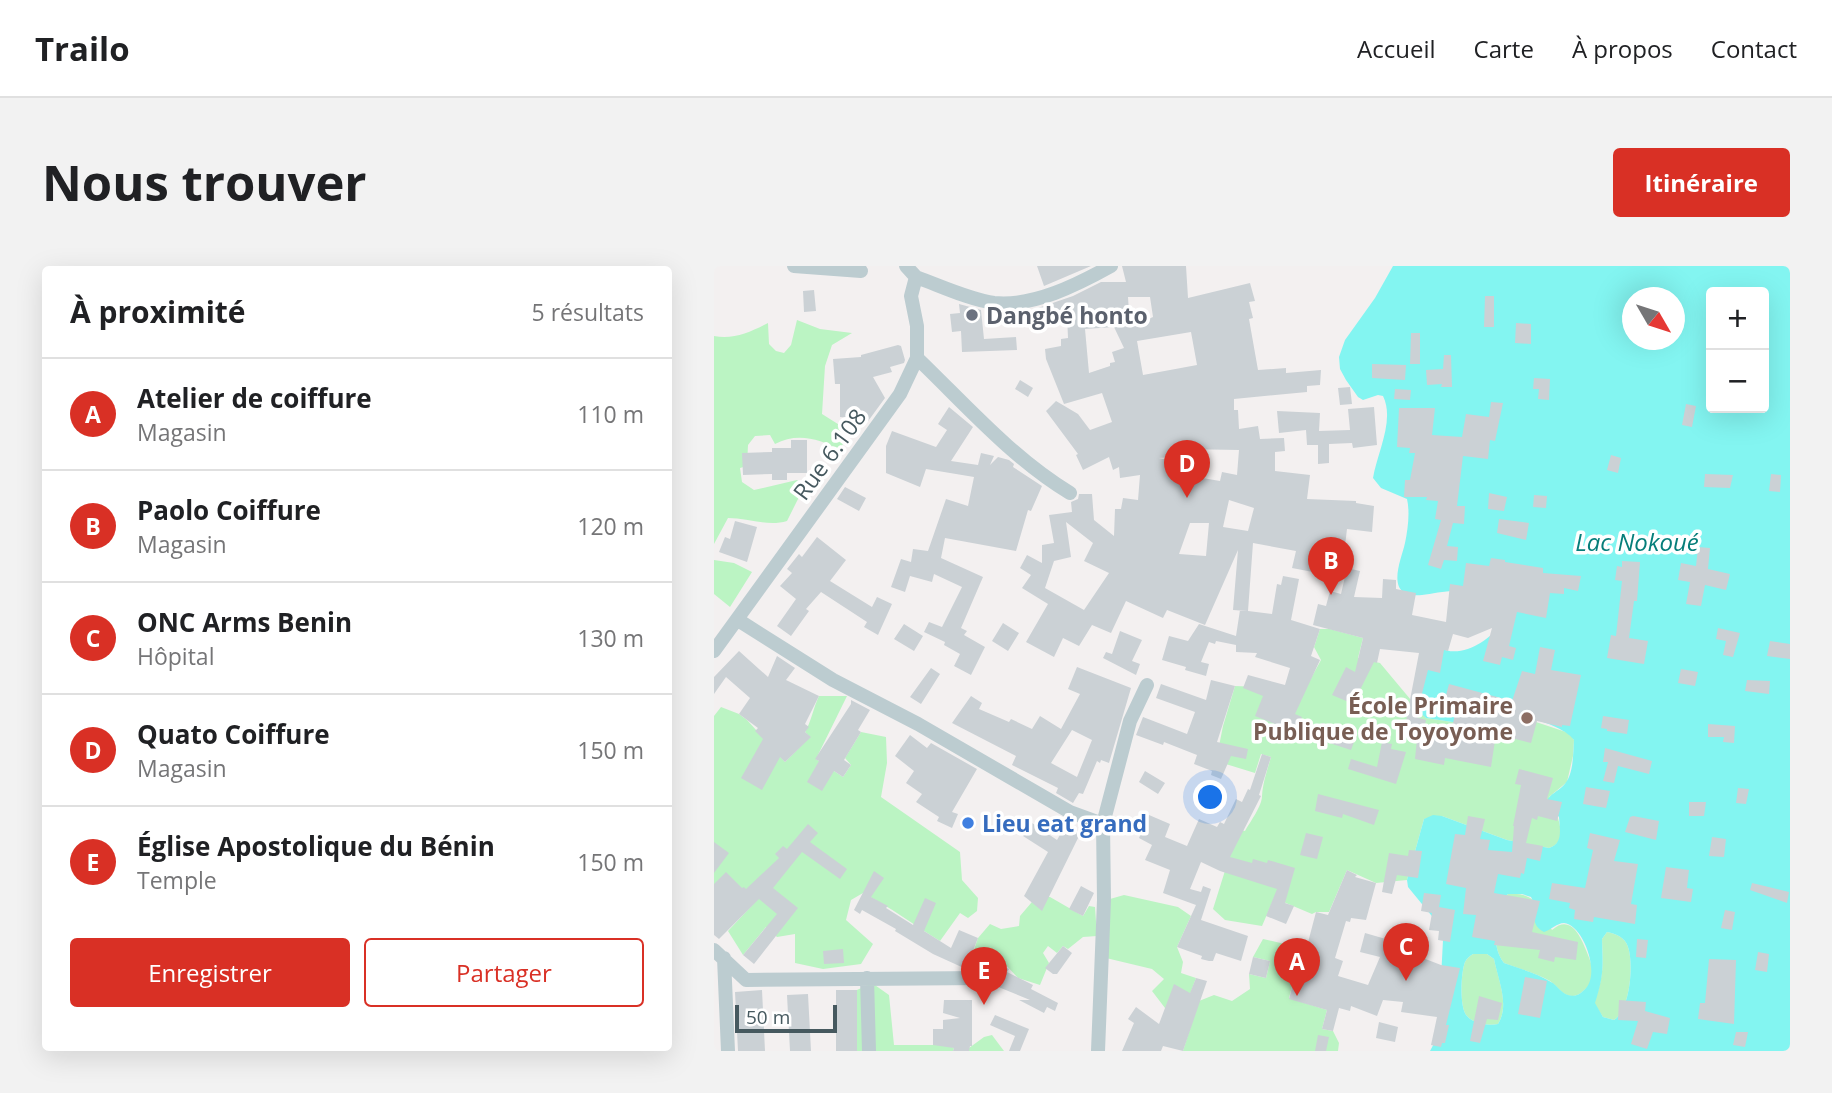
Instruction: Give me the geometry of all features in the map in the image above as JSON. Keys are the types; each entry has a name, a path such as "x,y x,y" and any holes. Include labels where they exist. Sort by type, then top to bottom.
{"street":[{"path":"794,266 861,271"},
{"path":"911,272 983,300 1009,303 1061,292 1111,266"},
{"name":"Rue 6.108","path":"714,650 900,394 917,358 917,326 911,296 911,272"},
{"path":"917,358 991,430 1053,483 1070,493"},
{"path":"737,620 833,680 918,724 1061,807 1103,824"},
{"path":"1098,1051 1104,900 1103,824 1130,721 1147,685"},
{"path":"719,954 746,980 983,978"},
{"path":"719,954 728,1051"},
{"path":"867,978 869,1051"}],"green space":[{"path":"797,320 820,329 852,333 832,345 825,366 822,414 849,431 840,450 808,438 792,438 775,444 770,435 755,436 748,445 747,466 740,468 742,482 754,490 797,480 804,487 787,521 773,523 728,518 714,544 714,336 735,336 768,323 769,344 776,351 784,353 791,345"},
{"path":"714,560 734,563 752,572 730,607 714,594"},
{"path":"1320,629 1363,638 1358,658 1380,663 1426,718 1472,725 1500,710 1569,733 1574,740 1567,782 1549,797 1560,825 1560,839 1556,844 1549,848 1507,840 1442,816 1424,819 1407,880 1376,883 1347,870 1329,912 1312,914 1274,898 1262,926 1225,920 1213,909 1235,829 1245,831 1258,809 1271,757 1261,754 1255,773 1216,761 1235,686 1305,689 1321,660 1314,647"},
{"path":"819,696 847,696 816,759 843,777 851,765 845,758 861,732 886,737 887,763 881,797 960,852 962,880 978,898 977,911 968,918 960,913 940,941 863,893 851,900 846,920 873,944 861,964 823,969 795,963 795,934 777,937 766,927 743,955 728,931 757,900 714,884 714,716 721,707 739,714 785,762 810,737 805,732"},
{"path":"1508,894 1525,896 1536,903 1552,930 1567,924 1577,933 1592,969 1593,975 1588,987 1577,995 1567,995 1545,978 1504,963 1499,956 1496,932 1503,898"},
{"path":"1124,895 1178,907 1191,916 1177,947 1183,962 1181,973 1196,978 1189,997 1199,1001 1214,995 1232,1001 1250,989 1249,974 1266,978 1270,961 1253,957 1263,939 1302,948 1289,998 1327,1010 1322,1029 1333,1031 1339,1043 1338,1051 1183,1051 1195,1013 1165,1008 1152,991 1164,979 1152,969 1106,958 1110,899"},
{"path":"1037,896 1050,897 1083,916 1089,906 1095,907 1097,936 1083,937 1068,949 1063,946 1057,953 1048,946 1043,953 1049,963 1040,985 1018,978 1003,962 972,955 978,938 990,924 1001,929 1019,926 1020,916"},
{"path":"1607,932 1625,941 1631,964 1624,1007 1614,1020 1603,1017 1594,1003 1602,971 1602,939"},
{"path":"1473,954 1487,954 1494,959 1503,1000 1498,1024 1478,1023 1464,1012 1462,974 1465,962"},
{"path":"872,983 889,995 894,1045 946,1045 954,1048 953,1051 857,1051 857,990"},
{"path":"992,1035 1004,1051 969,1051 969,1048 984,1037"}],"water":[{"name":"Lac Nokoué","path":"1393,266 1790,266 1790,1051 1430,1051 1438,1036 1443,940 1440,926 1408,887 1407,880 1424,819 1433,815 1442,816 1507,840 1549,848 1553,846 1560,836 1559,817 1546,802 1567,782 1574,740 1560,729 1500,710 1472,725 1426,718 1416,709 1414,691 1440,648 1448,651 1465,650 1482,642 1501,624 1475,595 1456,591 1410,595 1398,585 1398,568 1408,526 1407,499 1381,488 1373,478 1386,426 1386,405 1383,396 1363,400 1358,397 1346,380 1340,369 1339,357 1345,340 1375,298","holes":["1508,894 1531,897 1536,925 1544,932 1564,923 1578,932 1584,941 1591,964 1589,984 1578,995 1563,993 1553,983 1504,963 1499,956 1496,940 1498,923 1503,898","1607,932 1617,935 1627,944 1630,955 1627,997 1624,1007 1614,1020 1603,1017 1595,1003 1603,964 1602,939","1473,954 1487,954 1494,959 1503,1001 1498,1024 1478,1023 1464,1012 1462,974 1465,962"]}],"building":[{"path":"1037,266 1091,266 1044,286"},
{"path":"1122,266 1186,266 1188,298 1250,283 1255,301 1249,302 1253,318 1249,319 1258,370 1286,368 1286,373 1321,370 1320,385 1307,386 1307,392 1234,399 1234,410 1238,410 1239,429 1258,426 1260,439 1284,438 1285,451 1275,452 1275,471 1310,475 1307,499 1356,501 1374,506 1372,532 1347,529 1344,554 1322,551 1318,573 1292,568 1296,551 1253,543 1248,611 1233,610 1238,550 1205,625 1167,610 1163,618 1126,601 1111,633 1092,625 1079,646 1063,638 1054,657 1026,642 1048,604 1022,588 1031,575 1020,568 1027,555 1042,563 1042,545 1054,543 1049,515 1072,512 1071,502 1078,499 1079,494 1092,494 1094,520 1114,536 1115,509 1121,509 1123,498 1138,500 1140,475 1120,478 1119,467 1113,470 1109,457 1083,470 1076,455 1078,454 1046,411 1056,401 1078,414 1090,430 1112,422 1102,393 1064,404 1046,359 1045,349 1061,346 1061,339 1068,338 1067,315 1061,315 1061,312 1040,317 1038,308 1073,296 1101,282 1126,282","holes":["1128,297 1150,297 1153,317 1130,327","1114,327 1124,348 1112,352 1115,362 1110,363 1110,366 1089,373 1085,329","1191,332 1197,365 1143,375 1137,341","1181,449 1239,450 1237,475 1222,472 1220,481 1179,474 1180,463 1159,458 1181,456","1229,500 1254,508 1248,531 1223,527","1066,522 1093,543 1084,561 1109,573 1084,610 1045,588 1054,561 1071,557","1190,523 1209,523 1206,556 1179,554"]},
{"path":"814,290 816,311 804,312 803,291"},
{"path":"1485,296 1494,296 1494,327 1484,327"},
{"path":"959,304 981,310 984,339 1016,337 1017,350 962,352 961,331 952,332 950,314 960,313"},
{"path":"1516,323 1531,324 1531,344 1515,343"},
{"path":"1411,333 1420,333 1420,364 1410,364"},
{"path":"901,346 904,363 890,367 892,372 873,377 885,398 866,424 848,422 849,418 840,417 840,384 835,384 833,359 861,357"},
{"path":"1444,355 1451,355 1452,387 1441,387 1442,384 1427,385 1426,370 1443,369"},
{"path":"1372,364 1406,365 1405,380 1372,378"},
{"path":"1534,378 1550,379 1549,400 1538,399 1539,389 1533,389"},
{"path":"1020,380 1033,388 1028,397 1015,389"},
{"path":"1350,387 1352,404 1340,405 1338,388"},
{"path":"1395,389 1411,390 1410,400 1394,399"},
{"path":"1491,402 1503,403 1495,441 1490,440 1488,459 1463,456 1457,506 1465,506 1464,524 1453,523 1447,546 1458,547 1457,561 1444,560 1441,569 1428,565 1441,520 1435,519 1438,501 1426,500 1427,497 1404,497 1405,480 1410,480 1415,453 1409,453 1410,448 1397,447 1399,408 1435,408 1432,435 1462,437 1466,414 1489,417"},
{"path":"1686,404 1696,406 1692,427 1682,425"},
{"path":"949,407 973,427 951,461 978,465 981,453 994,456 990,465 998,457 1009,460 1014,464 1013,467 1042,486 1031,511 1028,510 1016,551 945,538 941,558 983,577 961,628 967,631 964,635 985,647 971,675 954,666 960,654 944,645 945,642 924,632 929,622 942,627 962,587 934,574 932,582 910,576 905,592 891,587 901,559 911,562 913,549 928,551 946,499 968,506 974,477 926,469 920,487 886,473 886,446 892,431 936,447 947,430 938,424"},
{"path":"1374,407 1377,445 1353,448 1352,443 1329,444 1329,463 1318,464 1318,445 1307,445 1306,430 1279,433 1277,411 1320,413 1319,431 1350,430 1348,409"},
{"path":"791,440 807,440 807,473 787,473 787,480 772,480 772,474 743,475 742,453 791,448"},
{"path":"1611,455 1621,458 1618,473 1607,470"},
{"path":"1705,474 1733,475 1730,488 1704,487"},
{"path":"1771,474 1781,475 1780,492 1769,491"},
{"path":"845,487 866,498 859,511 837,499"},
{"path":"1489,493 1507,497 1504,511 1488,509"},
{"path":"1534,495 1547,496 1546,508 1533,507"},
{"path":"1499,519 1529,523 1526,540 1497,533"},
{"path":"735,521 757,527 747,562 719,552 725,537 730,539"},
{"path":"817,537 846,560 830,581 872,607 877,597 892,604 878,635 864,627 867,622 821,592 806,609 809,611 791,636 777,626 796,599 780,586 792,573 787,569 799,554 802,557"},
{"path":"1698,547 1710,548 1708,569 1730,574 1726,590 1705,585 1701,606 1686,604 1690,582 1678,580 1681,563 1696,566"},
{"path":"1491,558 1543,568 1543,573 1581,576 1578,591 1564,588 1564,594 1550,593 1546,618 1517,612 1509,646 1516,648 1513,660 1502,657 1500,665 1483,661 1492,628 1468,638 1453,634 1448,651 1444,650 1440,673 1428,670 1416,717 1426,720 1424,728 1451,732 1456,710 1443,706 1449,684 1512,701 1522,671 1535,674 1540,647 1555,650 1551,670 1581,675 1570,726 1562,727 1537,721 1531,743 1496,734 1491,767 1445,758 1444,765 1415,759 1418,729 1405,726 1419,653 1380,649 1377,663 1374,662 1351,703 1332,695 1346,667 1355,672 1363,638 1313,625 1318,604 1326,606 1330,591 1341,594 1347,568 1360,571 1354,597 1382,598 1383,579 1396,580 1396,589 1416,593 1412,615 1446,622 1450,584 1463,586 1466,563 1489,566"},
{"path":"1622,561 1640,562 1637,601 1634,601 1629,638 1648,641 1644,664 1607,658 1611,635 1616,636 1622,581 1615,580 1617,566 1622,567"},
{"path":"1283,576 1299,579 1291,620 1320,629 1311,656 1320,660 1295,714 1302,717 1295,732 1255,716 1263,696 1243,688 1248,675 1285,685 1290,668 1255,657 1257,653 1236,652 1236,645 1216,641 1215,644 1209,642 1201,662 1209,664 1206,676 1162,660 1169,636 1188,641 1199,624 1236,636 1240,610 1272,614 1277,584 1281,585"},
{"path":"1003,623 1019,633 1008,651 992,641"},
{"path":"904,624 923,636 914,651 894,639"},
{"path":"1718,628 1740,633 1733,657 1723,655 1726,641 1716,639"},
{"path":"1120,631 1142,640 1132,661 1140,664 1136,675 1103,658 1106,652 1112,654"},
{"path":"1770,641 1790,644 1790,659 1767,656"},
{"path":"739,651 768,677 777,656 795,668 786,680 819,696 805,724 809,727 805,732 811,737 785,762 780,757 762,790 741,778 763,739 755,731 758,728 739,714 750,698 726,677 714,694 714,677"},
{"path":"1077,667 1131,688 1109,763 1097,761 1083,794 1079,793 1073,803 1056,793 1058,788 1012,765 1016,756 952,723 971,696 982,703 979,709 1009,722 1011,719 1032,729 1040,716 1061,729 1080,694 1068,689","holes":["1072,730 1092,740 1077,777 1051,763"]},
{"path":"931,668 940,674 921,704 910,697"},
{"path":"1681,669 1698,672 1695,686 1678,683"},
{"path":"1211,680 1235,686 1217,742 1248,749 1246,759 1231,756 1221,779 1211,775 1212,771 1194,764 1197,755 1136,735 1143,717 1187,734 1195,712 1156,698 1161,684 1206,700"},
{"path":"1747,680 1770,681 1769,694 1745,691"},
{"path":"851,700 870,710 858,730 861,732 844,760 851,765 843,777 834,771 822,791 807,782 819,761 815,759"},
{"path":"1603,716 1629,720 1627,734 1601,728"},
{"path":"1322,723 1357,734 1351,750 1317,739"},
{"path":"1708,724 1735,726 1734,743 1723,742 1724,737 1708,737"},
{"path":"910,735 927,748 931,743 977,769 952,812 958,814 952,828 937,821 939,817 916,802 922,794 906,783 914,771 895,756"},
{"path":"1382,742 1392,744 1391,749 1406,752 1396,784 1348,769 1351,759 1377,767"},
{"path":"1605,748 1652,761 1649,774 1618,766 1614,783 1603,781 1608,762 1603,762"},
{"path":"1262,754 1271,757 1259,795 1261,796 1230,857 1252,863 1253,859 1267,863 1268,860 1295,868 1285,903 1294,906 1286,924 1266,916 1277,889 1220,871 1201,862 1190,889 1201,892 1203,886 1211,889 1201,920 1248,936 1241,961 1216,953 1213,961 1201,959 1202,956 1177,947 1196,905 1163,893 1170,870 1145,860 1152,845 1139,838 1149,815 1170,824 1165,837 1187,846 1199,819 1217,827 1220,822 1224,824 1236,799 1242,802 1248,789 1250,790"},
{"path":"1519,769 1553,778 1547,799 1562,802 1557,821 1538,816 1537,820 1532,818 1526,843 1543,846 1540,861 1527,858 1524,874 1521,873 1520,878 1498,874 1494,893 1540,901 1532,932 1578,942 1576,960 1555,957 1554,962 1538,958 1540,950 1494,945 1495,941 1472,937 1476,915 1463,914 1466,888 1446,884 1455,834 1465,835 1468,816 1485,819 1480,839 1490,840 1488,850 1512,852 1513,826 1521,785 1515,784"},
{"path":"1145,771 1165,783 1158,794 1139,782"},
{"path":"1586,787 1610,791 1606,808 1583,804"},
{"path":"1738,788 1749,789 1746,804 1736,803"},
{"path":"1318,794 1379,810 1374,825 1343,814 1342,818 1315,811"},
{"path":"1689,802 1706,802 1704,816 1689,816"},
{"path":"1630,817 1659,821 1656,840 1625,832"},
{"path":"1032,823 1057,840 1065,826 1080,834 1042,911 1024,896 1048,852 1023,836"},
{"path":"808,824 818,833 810,842 847,869 840,879 802,852 773,888 798,908 754,964 743,955 777,914 759,899 719,939 714,935 714,884 726,872 746,889 779,858 775,854 783,846 787,849"},
{"path":"1306,833 1323,837 1317,859 1300,855"},
{"path":"1590,833 1620,840 1614,861 1638,864 1631,904 1637,905 1635,924 1594,917 1593,922 1574,919 1575,910 1569,908 1570,903 1549,899 1552,883 1585,888 1593,850 1587,848"},
{"path":"1712,837 1726,839 1724,857 1709,856"},
{"path":"714,842 729,853 714,873"},
{"path":"1409,850 1422,851 1418,878 1397,875 1392,894 1382,892 1389,853 1408,856"},
{"path":"1666,867 1689,870 1687,888 1693,889 1691,902 1661,898"},
{"path":"1347,870 1357,875 1355,877 1376,883 1366,920 1351,918 1350,922 1346,921 1335,958 1343,961 1338,976 1368,985 1380,957 1360,952 1365,933 1417,948 1415,955 1441,965 1460,968 1446,1025 1449,1025 1445,1043 1442,1043 1441,1047 1431,1045 1437,1017 1401,1012 1403,1002 1383,1000 1377,1016 1351,1006 1350,1011 1339,1008 1333,1031 1322,1029 1327,1010 1289,999 1302,948 1306,950 1316,912 1328,915"},
{"path":"874,871 884,878 871,897 888,906 886,908 913,925 925,898 936,903 924,931 951,948 959,930 978,938 966,969 933,954 862,910 860,914 854,910"},
{"path":"1752,883 1789,892 1787,903 1750,890"},
{"path":"1081,886 1094,893 1083,916 1069,909"},
{"path":"1424,893 1441,895 1439,907 1455,910 1450,942 1438,940 1439,931 1429,930 1432,913 1421,911"},
{"path":"1725,910 1735,912 1732,930 1721,928"},
{"path":"1637,939 1648,940 1646,958 1636,957"},
{"path":"1063,946 1072,953 1057,974 1053,974 1045,968"},
{"path":"843,949 844,963 824,964 823,951"},
{"path":"1758,952 1769,954 1767,972 1755,970"},
{"path":"1253,957 1270,961 1266,978 1249,974"},
{"path":"1709,959 1736,960 1734,1024 1698,1019 1700,1003 1705,1003"},
{"path":"997,964 1033,985 1031,989 1058,1003 1055,1011 1047,1007 1044,1013 1019,1000 1030,1000 991,984"},
{"path":"1525,977 1547,981 1540,1018 1518,1014"},
{"path":"1196,978 1207,981 1183,1051 1163,1046 1161,1051 1122,1051 1134,1023 1128,1019 1136,1007 1159,1024 1174,984 1190,993"},
{"path":"762,990 765,1051 738,1051 735,992"},
{"path":"836,990 857,990 857,1051 836,1051"},
{"path":"808,994 811,1051 790,1051 787,995"},
{"path":"1479,996 1502,1003 1498,1020 1487,1019 1480,1043 1470,1041"},
{"path":"944,1000 972,1000 972,1046 969,1051 953,1051 954,1048 933,1045 933,1029 943,1029 943,1020 960,1018 943,1013"},
{"path":"1619,1000 1646,1002 1645,1011 1670,1018 1667,1034 1653,1032 1647,1049 1631,1044 1638,1021 1618,1020"},
{"path":"995,1015 1029,1029 1020,1051 1009,1051 1015,1036 990,1025"},
{"path":"1379,1022 1398,1027 1395,1042 1376,1038"},
{"path":"1736,1032 1748,1032 1745,1047 1733,1045"},
{"path":"1318,1035 1329,1037 1326,1051 1315,1051"}],"place":[{"name":"Dangbé honto","path":"972,315"},
{"name":"Quato Coiffure","path":"1187,498"},
{"name":"Paolo Coiffure","path":"1331,595"},
{"name":"École Primaire Publique de Toyoyome","path":"1527,718"},
{"name":"Lieu eat grand","path":"968,823"},
{"name":"ONC Arms Benin","path":"1406,981"},
{"name":"Atelier de coiffure","path":"1297,996"},
{"name":"Église Apostolique du Bénin","path":"984,1005"}]}
